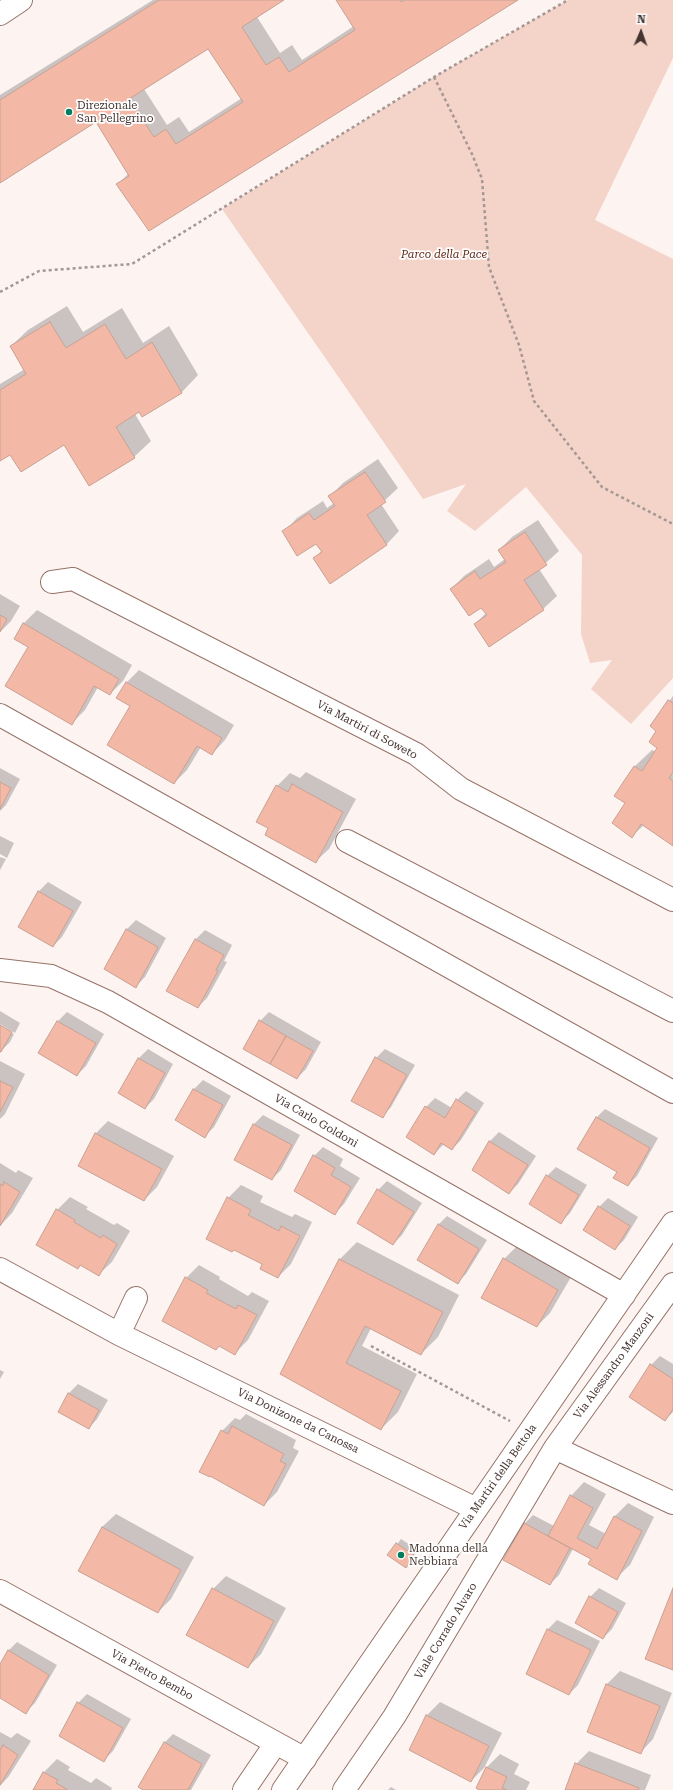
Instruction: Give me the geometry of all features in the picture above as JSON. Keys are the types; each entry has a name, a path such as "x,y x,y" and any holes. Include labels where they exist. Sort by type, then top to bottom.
{"street":[{"path":"0,14 21,0"},
{"name":"Via Martiri di Soweto","path":"52,582 73,579 416,754 461,789 673,900"},
{"path":"0,715 673,1092"},
{"path":"348,842 673,1011"},
{"name":"Via Carlo Goldoni","path":"0,970 51,976 108,1002 624,1295"},
{"name":"Via Martiri della Bettola","path":"283,1790 673,1223"},
{"name":"Via Donizone da Canossa","path":"0,1269 119,1334 476,1509"},
{"name":"Via Alessandro Manzoni","path":"555,1448 673,1284"},
{"path":"119,1334 136,1298"},
{"path":"555,1448 673,1503"},
{"name":"Viale Corrado Alvaro","path":"344,1790 394,1717 555,1448"},
{"name":"Via Pietro Bembo","path":"0,1591 305,1759"},
{"path":"244,1790 276,1743"}],"path":[{"path":"0,292 39,271 132,264 434,77 568,0"},
{"path":"434,77 472,154 482,179 489,267 519,345 534,401 602,487 673,524"},
{"path":"370,1346 530,1433"}],"green space":[{"name":"Parco della Pace","path":"568,0 673,0 673,58 595,220 673,259 673,678 631,724 591,689 612,660 590,663 581,634 582,555 526,487 475,531 447,511 466,484 423,499 222,209 434,77"}],"building":[{"name":"Direzionale San Pellegrino","path":"159,0 284,0 242,27 266,65 279,57 289,72 355,30 336,0 400,0 402,2 404,0 518,0 149,231 116,184 129,176 96,122 0,183 0,100","holes":["208,49 243,102 176,144 166,129 154,137 129,99"]},
{"path":"50,322 66,348 105,324 126,359 152,342 182,393 142,417 139,412 116,427 135,458 89,486 64,445 21,472 10,455 0,461 0,390 26,374 10,346"},
{"path":"365,472 386,502 367,515 387,545 330,584 313,558 322,552 316,544 297,556 282,531 309,513 314,520 335,506 328,496"},
{"path":"525,532 547,565 524,580 544,610 489,647 474,624 487,615 481,608 469,616 450,589 475,571 480,579 506,562 498,550"},
{"path":"0,615 7,619 0,632"},
{"path":"23,623 119,679 110,695 94,686 72,725 5,686 28,647 14,639"},
{"path":"126,682 222,738 212,755 197,746 174,784 107,745 130,706 116,698"},
{"path":"668,700 673,703 673,772 669,778 673,781 673,846 641,824 632,838 612,823 625,803 614,796 634,766 642,771 657,748 649,742 656,731 650,726"},
{"path":"0,782 11,788 0,809"},
{"path":"292,784 343,812 316,863 265,835 268,828 256,822 276,785 288,792"},
{"path":"38,891 73,911 53,947 18,927"},
{"path":"126,929 158,947 136,988 104,969"},
{"path":"195,939 224,955 216,970 218,971 198,1008 166,991"},
{"path":"259,1020 286,1036 270,1064 243,1049"},
{"path":"57,1021 96,1043 77,1076 38,1053"},
{"path":"0,1025 12,1032 1,1052 0,1052"},
{"path":"286,1036 313,1051 297,1079 270,1064"},
{"path":"375,1057 407,1075 383,1118 351,1101"},
{"path":"138,1058 165,1073 145,1109 118,1093"},
{"path":"0,1081 13,1087 0,1112"},
{"path":"193,1089 223,1105 205,1138 175,1120"},
{"path":"456,1099 476,1112 452,1150 441,1143 434,1155 406,1137 425,1106 445,1118"},
{"path":"596,1117 650,1148 628,1186 613,1178 617,1172 577,1149"},
{"path":"253,1124 292,1145 272,1180 234,1160"},
{"path":"95,1133 162,1169 144,1201 78,1166"},
{"path":"489,1141 528,1165 509,1194 472,1170"},
{"path":"313,1155 335,1168 331,1175 351,1187 335,1215 294,1191"},
{"path":"546,1175 579,1195 561,1224 529,1204"},
{"path":"4,1182 20,1192 0,1226 0,1184 3,1186"},
{"path":"377,1189 414,1212 393,1245 357,1223"},
{"path":"227,1197 251,1210 248,1215 279,1231 281,1226 300,1236 278,1278 260,1269 262,1264 234,1250 232,1252 206,1239"},
{"path":"598,1206 630,1226 615,1250 583,1230"},
{"path":"56,1209 101,1238 103,1235 117,1244 99,1276 80,1265 78,1269 36,1245"},
{"path":"438,1224 479,1249 458,1284 417,1260"},
{"path":"503,1258 558,1290 537,1327 481,1298"},
{"path":"339,1259 443,1312 421,1355 365,1326 346,1363 401,1391 381,1430 280,1374"},
{"path":"185,1277 208,1290 206,1293 236,1309 238,1305 257,1315 235,1355 219,1346 216,1350 162,1321"},
{"path":"650,1364 673,1379 673,1409 665,1421 629,1397"},
{"path":"68,1393 99,1410 89,1429 58,1412"},
{"path":"232,1426 284,1454 280,1461 286,1464 264,1506 210,1476 199,1472 221,1430 228,1434"},
{"path":"570,1495 593,1508 577,1538 597,1549 614,1516 642,1531 617,1580 588,1564 591,1559 548,1536"},
{"path":"524,1523 570,1548 550,1585 503,1560"},
{"path":"102,1527 181,1570 158,1613 78,1571"},
{"name":"Madonna della Nebbiara","path":"396,1543 414,1555 406,1568 387,1555"},
{"path":"212,1588 274,1621 248,1668 186,1635"},
{"path":"673,1588 673,1670 645,1659"},
{"path":"589,1596 618,1612 603,1639 575,1623"},
{"path":"547,1629 591,1650 569,1695 526,1674"},
{"path":"8,1650 49,1675 26,1714 0,1698 0,1664"},
{"path":"606,1684 660,1706 641,1754 587,1732"},
{"path":"77,1702 123,1728 104,1762 59,1736"},
{"path":"426,1715 489,1746 471,1782 409,1750"},
{"path":"164,1742 202,1764 188,1790 143,1790 138,1787"},
{"path":"3,1745 18,1755 0,1785 0,1750"},
{"path":"575,1763 639,1788 638,1790 565,1790"},
{"path":"486,1767 507,1777 502,1788 507,1790 479,1790 476,1788"},
{"path":"43,1772 58,1780 56,1783 68,1790 33,1790"}],"place":[{"name":"Direzionale San Pellegrino","path":"69,112"},
{"name":"Madonna della Nebbiara","path":"401,1555"}]}
